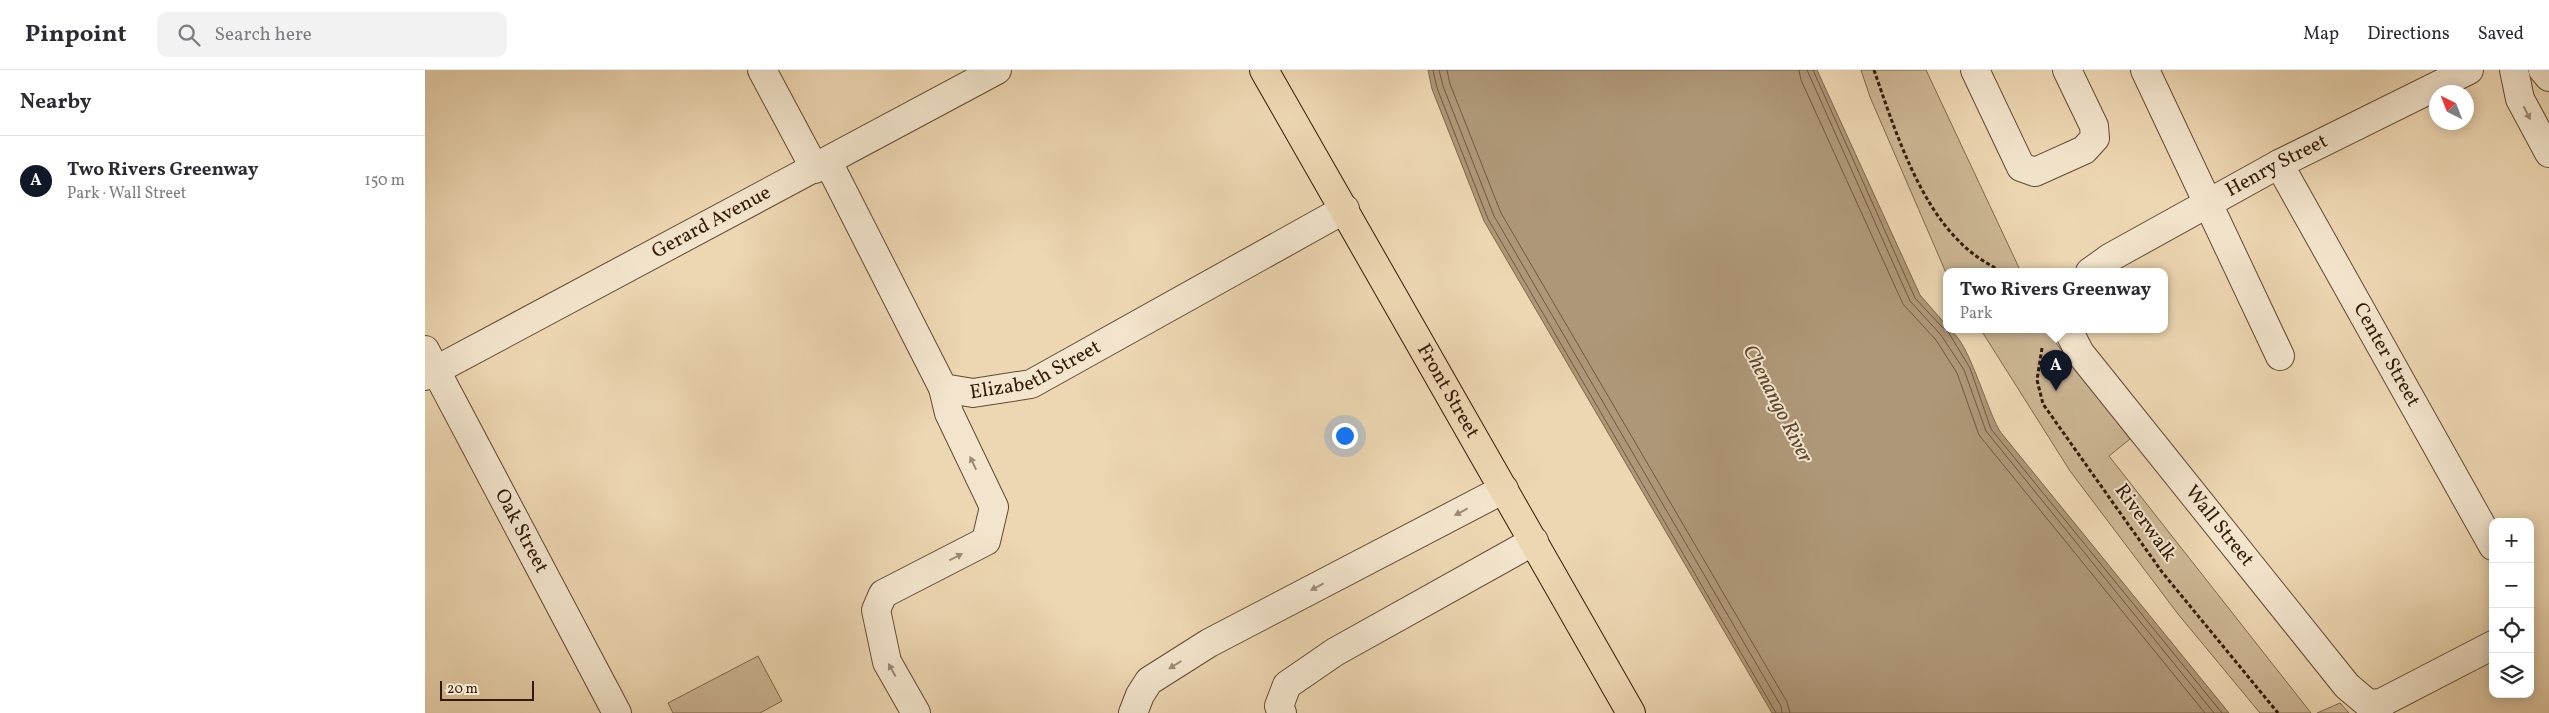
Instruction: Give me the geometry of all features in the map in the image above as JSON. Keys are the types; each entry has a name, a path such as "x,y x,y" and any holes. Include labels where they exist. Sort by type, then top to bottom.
{"main road":[{"name":"Front Street","path":"1264,70 1631,713"}],"street":[{"name":"Elizabeth Street","path":"762,70 821,165 943,388 973,393 1031,384 1345,210"},
{"name":"Gerard Avenue","path":"429,366 821,165 997,70"},
{"path":"1975,70 2021,168 2035,172 2085,150 2095,138 2094,126 2067,70"},
{"path":"2145,70 2279,356"},
{"name":"Henry Street","path":"2096,268 2111,257 2279,164 2469,70"},
{"path":"2514,70 2520,99 2549,153"},
{"path":"2543,70 2549,77"},
{"name":"Center Street","path":"2279,164 2489,539"},
{"name":"Wall Street","path":"2055,334 2080,353 2347,686 2374,708"},
{"name":"Oak Street","path":"429,366 617,713"},
{"path":"916,713 887,662 876,610 883,594 987,541 994,508 949,413 943,388"},
{"path":"1133,713 1140,695 1149,682 1209,644 1504,489"},
{"path":"1282,713 1279,706 1287,685 1344,646 1534,541"},
{"path":"2374,708 2489,647"}],"path":[{"path":"1874,70 1916,176 1932,205 1959,241 1973,254 1996,268"},
{"name":"Riverwalk","path":"2055,334 2037,380 2043,404 2162,572 2278,713"}],"shaded area":[{"path":"1861,70 1926,70 2019,268 1944,268 1870,97"},
{"path":"1983,333 2051,333 2056,343 2130,439 2109,456 2311,713 2260,713 2178,614 2070,471"},
{"path":"758,656 782,701 760,713 673,713 668,703"},
{"path":"2340,703 2349,713 2317,713"}],"water":[{"name":"Chenango River","path":"1428,70 1817,70 1920,295 1943,321 1943,333 1955,334 1962,344 1996,425 2229,713 1772,713 1484,221 1432,89"}],"place":[{"name":"Two Rivers Greenway","path":"2056,391"}]}
